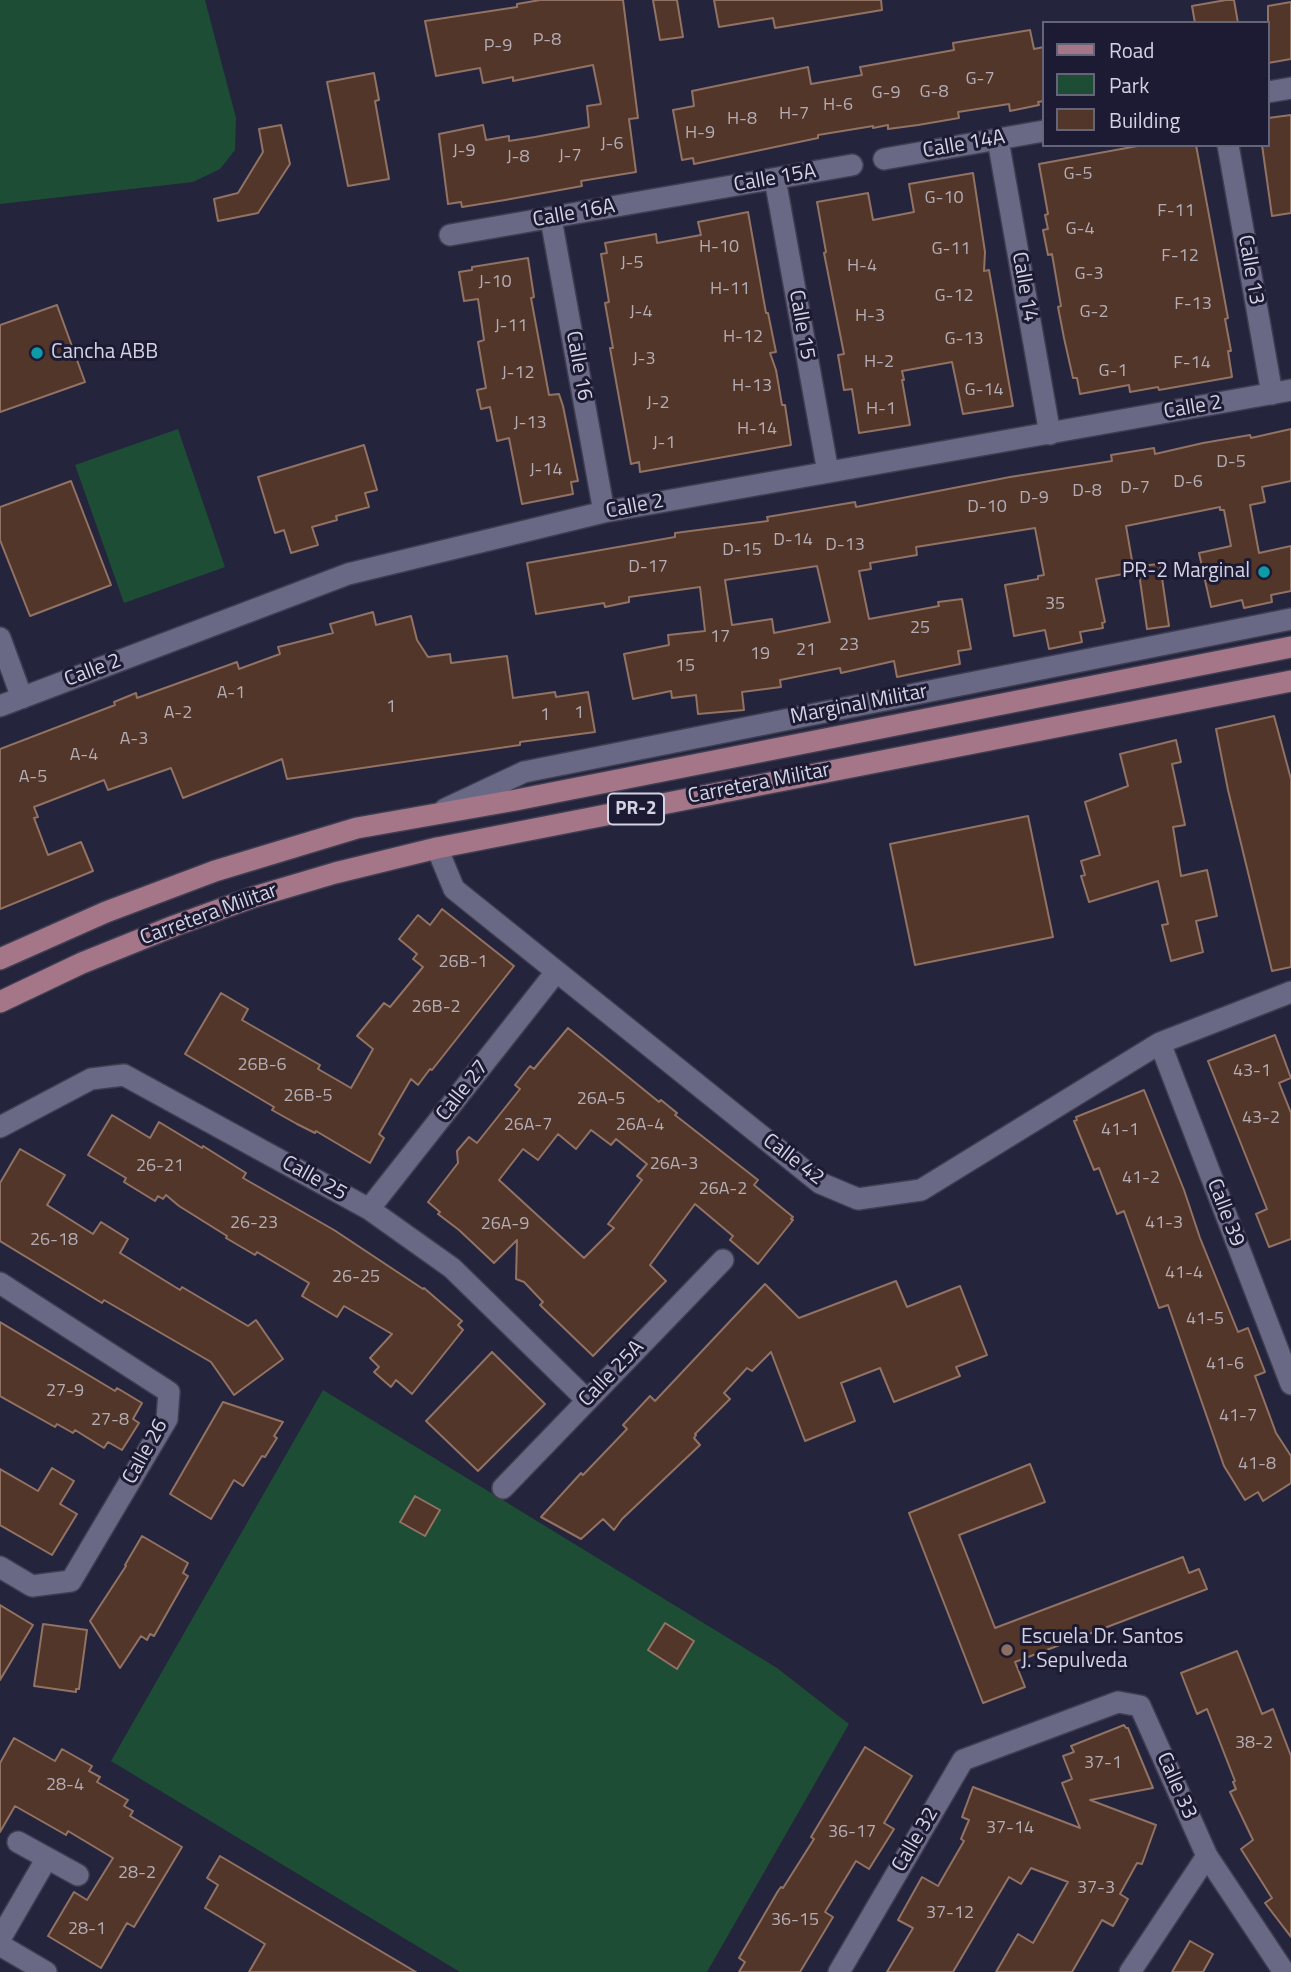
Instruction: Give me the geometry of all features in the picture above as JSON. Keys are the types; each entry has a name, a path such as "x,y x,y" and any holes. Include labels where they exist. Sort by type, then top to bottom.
{"main road":[{"name":"Carretera Militar","path":"0,959 106,912 215,870 357,828 1291,647"},
{"name":"Carretera Militar","path":"0,1002 82,963 174,926 254,897 335,873 437,848 1291,681"}],"street":[{"path":"1270,92 1291,88"},
{"name":"Calle 14A","path":"884,159 1042,131"},
{"name":"Calle 14","path":"998,140 1050,434"},
{"name":"Calle 13","path":"1228,147 1282,392"},
{"name":"Calle 15A","path":"698,192 852,165"},
{"name":"Calle 15","path":"775,179 828,472"},
{"name":"Calle 16A","path":"450,235 698,192"},
{"name":"Calle 16","path":"551,219 604,512"},
{"name":"Calle 2","path":"0,706 348,574 604,512 1282,392"},
{"name":"Marginal Militar","path":"435,814 524,772 1291,619"},
{"path":"0,638 22,698"},
{"name":"Calle 42","path":"437,848 454,888 820,1183 858,1199 921,1190 1160,1043 1291,992"},
{"name":"Calle 27","path":"369,1209 556,972"},
{"name":"Calle 39","path":"1160,1043 1291,1384"},
{"name":"Calle 25","path":"0,1127 91,1079 124,1075 369,1209 452,1268 587,1400"},
{"name":"Calle 25A","path":"503,1488 723,1260"},
{"name":"Calle 26","path":"0,1283 169,1392 167,1419 71,1581 32,1586 0,1567"},
{"name":"Calle 33","path":"1019,1739 1118,1702 1140,1706 1207,1856 1284,1972"},
{"name":"Calle 32","path":"839,1972 963,1760 1019,1739"},
{"path":"18,1842 78,1875"},
{"path":"1130,1972 1207,1856"},
{"path":"0,1940 47,1858"},
{"path":"0,1945 46,1972"}],"green space":[{"path":"0,0 205,0 236,118 235,150 220,169 193,182 0,204"},
{"path":"178,429 225,567 124,603 75,465"},
{"path":"323,1390 777,1668 849,1724 707,1972 460,1972 111,1761"}],"building":[{"path":"540,0 623,0 638,118 629,119 636,172 581,181 582,186 505,200 462,207 461,202 448,204 439,134 483,125 486,140 509,136 509,141 589,127 587,106 601,104 593,65 513,81 513,77 483,83 480,68 436,76 425,21 517,7 517,4"},
{"path":"653,0 677,0 683,37 660,40"},
{"path":"714,0 881,0 882,10 775,28 773,18 719,27"},
{"path":"1234,0 1238,21 1195,21 1192,6"},
{"path":"1291,2 1291,59 1270,63 1268,6"},
{"path":"1030,30 1034,49 1042,47 1042,101 1038,102 1039,105 1010,111 1009,104 958,112 959,118 918,125 888,129 888,125 873,126 818,135 818,138 694,164 693,158 682,160 673,110 694,106 692,91 808,67 811,84 862,75 860,67 954,50 953,43"},
{"path":"374,73 379,100 375,101 389,179 348,186 327,82"},
{"path":"1291,115 1291,213 1272,216 1262,147 1270,147 1270,118"},
{"path":"281,125 290,164 258,213 218,221 214,199 238,193 263,152 259,129"},
{"path":"1132,147 1196,147 1228,318 1225,319 1231,351 1228,351 1232,377 1159,390 1158,387 1130,392 1129,385 1080,394 1077,378 1073,378 1064,338 1052,254 1048,255 1043,230 1048,229 1045,215 1048,214 1039,164"},
{"path":"973,173 985,252 984,271 989,270 1013,406 963,414 952,362 902,371 910,425 859,433 852,389 844,390 838,355 844,354 817,202 868,193 873,220 914,212 909,184"},
{"path":"748,212 766,313 776,352 770,353 782,405 785,405 791,445 640,472 639,462 631,464 610,348 613,348 605,303 609,302 601,254 607,253 605,243 656,234 657,243 701,235 698,222"},
{"path":"528,258 534,297 531,298 549,395 559,394 578,481 571,482 573,494 522,504 509,438 497,441 490,407 481,409 477,390 486,388 478,342 484,340 478,299 464,301 459,272 472,270 472,267"},
{"name":"Cancha ABB","path":"57,305 85,382 0,412 0,325"},
{"path":"1291,429 1291,481 1262,487 1265,502 1250,505 1259,553 1291,546 1291,591 1271,595 1272,602 1244,608 1242,600 1211,607 1199,553 1231,546 1224,510 1220,510 1220,507 1126,526 1134,572 1096,579 1105,622 1102,623 1103,628 1080,632 1082,642 1049,649 1045,630 1014,636 1005,585 1038,579 1038,576 1044,575 1035,528 916,547 917,555 870,563 871,569 859,571 869,619 939,606 938,602 962,599 971,649 958,651 960,664 897,677 894,661 841,673 840,668 780,680 781,687 742,692 744,710 698,714 696,695 672,698 671,691 633,699 624,654 669,645 668,635 705,631 700,587 629,597 629,602 605,607 604,603 536,614 527,563 675,537 675,533 768,521 767,517 855,502 856,507 1010,477 1112,461 1111,455 1154,448 1155,454 1250,435 1251,438","holes":["817,566 830,622 774,633 772,619 732,625 725,580"]},
{"path":"364,445 377,490 365,493 369,507 336,516 337,520 312,527 318,545 291,553 284,530 275,533 258,477"},
{"path":"71,481 111,585 30,616 0,540 0,507"},
{"path":"1160,564 1169,626 1147,629 1138,566"},
{"path":"373,612 376,625 411,616 417,640 428,657 450,654 451,663 507,656 513,698 555,692 556,697 588,692 595,732 287,779 282,759 183,798 171,768 108,790 104,780 34,807 38,817 34,818 48,855 81,842 93,871 0,909 0,749 115,705 114,702 136,693 137,698 237,662 239,669 280,654 278,647 333,633 330,624"},
{"path":"1274,716 1291,779 1291,967 1272,971 1216,729"},
{"path":"1176,740 1181,762 1172,764 1185,825 1173,827 1181,876 1207,870 1217,916 1196,921 1203,952 1171,961 1162,925 1168,924 1158,881 1089,902 1081,876 1085,875 1081,861 1100,855 1085,802 1128,786 1120,754"},
{"path":"1028,816 1053,937 915,965 890,844"},
{"path":"442,909 514,966 432,1070 430,1069 418,1085 411,1079 379,1134 384,1138 370,1163 316,1131 315,1133 272,1110 274,1107 185,1054 221,993 248,1009 242,1020 320,1065 318,1069 351,1088 373,1049 357,1036 384,1003 390,1007 423,967 413,959 417,954 399,939 418,915 430,925"},
{"path":"568,1028 758,1180 754,1185 793,1217 793,1220 758,1264 730,1240 733,1236 695,1204 650,1265 666,1281 593,1356 540,1305 543,1302 524,1282 516,1279 517,1240 494,1263 428,1202 458,1163 457,1151 469,1137 477,1143 520,1089 515,1085 530,1066 534,1069","holes":["591,1130 611,1145 616,1139 647,1164 637,1176 642,1180 608,1224 614,1228 584,1258 499,1180 523,1149 538,1160 558,1134 576,1149"]},
{"path":"1275,1035 1291,1078 1279,1083 1291,1113 1291,1239 1269,1247 1256,1214 1267,1209 1208,1061"},
{"path":"1144,1090 1238,1332 1248,1328 1265,1372 1255,1376 1276,1433 1291,1456 1291,1483 1263,1501 1258,1492 1245,1500 1224,1466 1168,1305 1159,1308 1124,1211 1117,1214 1099,1168 1094,1170 1074,1121 1077,1120 1076,1117"},
{"path":"112,1115 150,1138 159,1122 202,1148 203,1146 246,1173 243,1178 334,1230 424,1288 462,1321 458,1325 463,1330 412,1394 396,1380 391,1387 374,1372 379,1367 370,1358 392,1334 344,1306 337,1317 302,1296 309,1283 257,1252 255,1255 226,1238 227,1236 166,1195 163,1199 158,1196 155,1201 124,1182 126,1178 88,1155"},
{"path":"20,1149 65,1175 47,1205 93,1234 101,1222 128,1239 120,1253 180,1290 182,1287 248,1326 256,1320 283,1359 234,1395 211,1362 104,1300 102,1303 0,1241 0,1183"},
{"path":"896,1281 907,1307 960,1286 987,1355 956,1367 960,1376 894,1402 880,1368 841,1383 855,1421 805,1441 771,1352 752,1371 747,1368 724,1393 730,1399 695,1434 694,1438 700,1445 622,1519 614,1530 603,1519 581,1539 541,1517 581,1473 583,1475 627,1429 623,1425 650,1396 655,1401 765,1284 799,1318"},
{"path":"0,1322 115,1391 117,1388 142,1403 133,1419 139,1423 122,1450 108,1442 104,1448 75,1430 73,1433 57,1424 55,1427 0,1396"},
{"path":"492,1352 545,1404 478,1471 426,1421"},
{"path":"223,1402 283,1422 265,1457 262,1456 243,1486 234,1480 211,1519 170,1494"},
{"path":"1030,1464 1045,1502 959,1535 995,1628 1183,1557 1189,1573 1199,1569 1207,1589 1015,1662 1025,1687 983,1703 909,1513"},
{"path":"52,1468 74,1481 60,1504 77,1514 52,1555 0,1525 0,1469 38,1491"},
{"path":"415,1496 440,1510 425,1536 400,1522"},
{"path":"142,1536 188,1563 183,1573 188,1576 154,1636 150,1634 147,1640 141,1636 120,1668 90,1621"},
{"path":"0,1605 33,1625 0,1680"},
{"path":"665,1623 694,1641 677,1669 648,1650"},
{"path":"43,1624 87,1630 79,1689 76,1689 76,1692 34,1686"},
{"path":"1237,1651 1262,1714 1273,1709 1291,1756 1291,1937 1265,1903 1272,1898 1241,1849 1253,1840 1230,1792 1236,1789 1233,1782 1235,1781 1207,1709 1197,1714 1181,1673"},
{"path":"1124,1725 1128,1728 1153,1788 1090,1800 1156,1825 1142,1864 1137,1863 1120,1894 1128,1899 1113,1926 1102,1920 1072,1972 996,1972 1018,1934 1033,1943 1068,1882 1031,1868 1021,1884 1009,1877 953,1972 887,1972 913,1928 898,1920 922,1877 938,1886 964,1841 961,1839 969,1820 962,1817 973,1787 1080,1828 1062,1783 1072,1779 1063,1756 1074,1752 1071,1746"},
{"path":"14,1738 55,1761 62,1749 92,1766 89,1771 100,1777 97,1782 128,1800 124,1806 133,1811 130,1816 182,1847 134,1927 127,1923 101,1968 48,1936 74,1892 87,1900 113,1858 68,1831 66,1835 15,1806 0,1832 0,1763"},
{"path":"865,1747 912,1776 884,1823 894,1829 869,1869 856,1861 825,1912 833,1917 800,1972 739,1972 745,1962 739,1958 778,1891 783,1888 814,1839 811,1837"},
{"path":"220,1856 416,1972 249,1972 265,1944 205,1908 218,1885 207,1878"},
{"path":"1190,1941 1213,1954 1203,1972 1172,1972"}],"place":[{"name":"Cancha ABB","path":"37,353"},
{"name":"PR-2 Marginal","path":"1264,572"},
{"name":"Escuela Dr. Santos J. Sepulveda","path":"1007,1650"}]}
